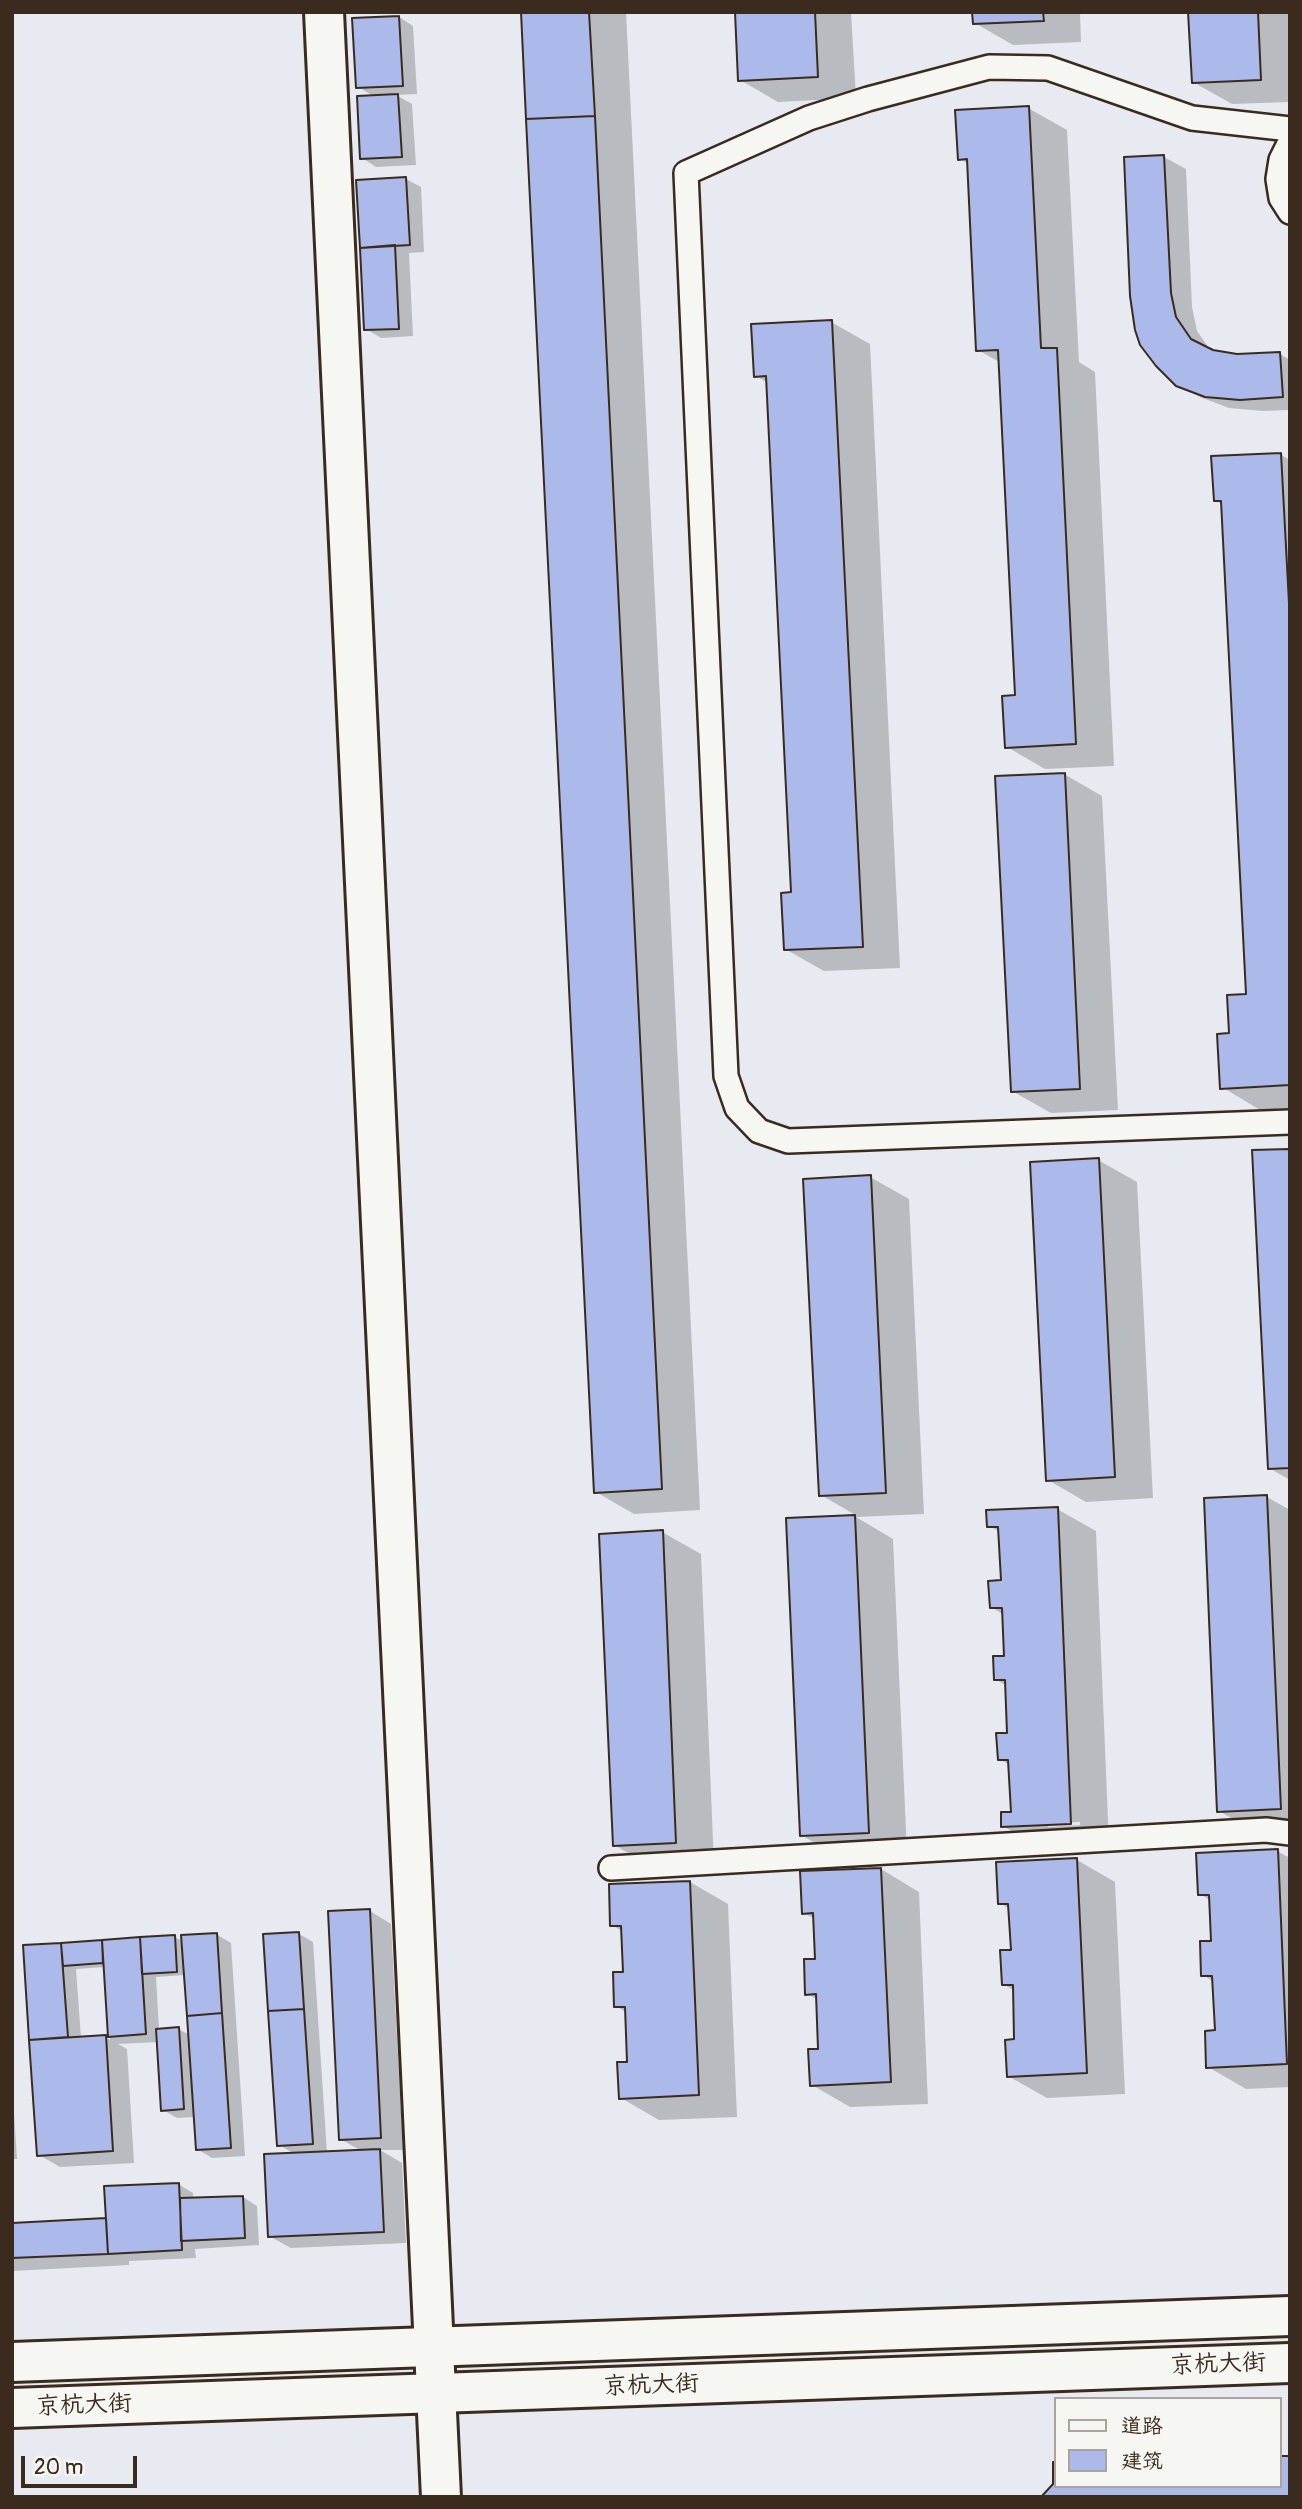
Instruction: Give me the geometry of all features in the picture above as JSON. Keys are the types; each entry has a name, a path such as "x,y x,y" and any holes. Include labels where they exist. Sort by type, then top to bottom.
{"main road":[{"path":"324,12 332,135 441,2497"},
{"name":"京杭大街","path":"12,2362 1290,2316"},
{"name":"京杭大街","path":"12,2409 1290,2362"}],"lane":[{"path":"1290,129 1192,118 1048,68 989,67 868,99 809,118 686,173 726,1076 737,1108 759,1131 788,1141 1290,1122"},
{"path":"1290,142 1281,160 1278,179 1281,198 1290,212"},
{"path":"611,1868 1252,1831 1290,1833"}],"building":[{"path":"521,12 589,12 595,116 526,119"},
{"path":"735,12 815,12 818,77 738,81"},
{"path":"972,12 1043,12 1044,21 973,24"},
{"path":"1188,12 1258,12 1261,80 1192,83"},
{"path":"399,16 403,86 356,88 352,18"},
{"path":"398,94 402,157 360,159 357,96"},
{"path":"1029,106 1041,348 1057,348 1076,744 1005,748 1002,696 1015,695 998,350 976,351 967,159 958,160 955,110"},
{"path":"595,116 662,1489 594,1493 526,119"},
{"path":"1164,155 1171,293 1176,317 1191,339 1213,350 1237,354 1280,352 1283,397 1240,400 1205,397 1176,386 1140,345 1130,296 1124,157"},
{"path":"406,177 410,245 360,248 356,180"},
{"path":"395,245 399,329 364,330 360,248"},
{"path":"832,320 863,947 784,950 781,893 791,892 766,376 754,377 751,324"},
{"path":"1281,453 1290,622 1290,1085 1220,1089 1217,1034 1229,1033 1227,995 1246,994 1221,501 1214,501 1211,456"},
{"path":"1065,773 1080,1089 1011,1092 995,776"},
{"path":"1290,1149 1290,1468 1268,1469 1252,1150"},
{"path":"1099,1158 1115,1477 1046,1481 1030,1162"},
{"path":"871,1175 886,1493 819,1496 803,1179"},
{"path":"1267,1495 1281,1809 1217,1812 1204,1498"},
{"path":"1058,1507 1071,1824 1001,1827 1001,1812 1011,1812 1008,1760 998,1760 996,1733 1007,1733 1005,1680 994,1680 993,1656 1004,1656 1002,1608 990,1608 988,1581 1001,1580 998,1527 987,1527 986,1510"},
{"path":"855,1515 869,1833 800,1836 786,1518"},
{"path":"663,1530 676,1843 613,1846 599,1534"},
{"path":"1278,1849 1287,2064 1206,2068 1205,2031 1215,2030 1212,1976 1201,1976 1200,1941 1211,1941 1209,1895 1198,1895 1196,1853"},
{"path":"1077,1858 1087,2073 1007,2077 1005,2040 1014,2039 1013,1985 1002,1985 1000,1950 1011,1950 1008,1904 998,1904 996,1862"},
{"path":"881,1868 891,2082 810,2086 808,2049 818,2049 816,1994 805,1995 804,1959 815,1959 813,1913 802,1914 800,1871"},
{"path":"690,1881 699,2095 619,2099 617,2062 627,2062 625,2007 614,2007 613,1972 623,1972 621,1926 610,1926 609,1884"},
{"path":"370,1909 381,2138 339,2140 328,1911"},
{"path":"299,1932 304,2009 268,2011 263,1934"},
{"path":"217,1933 222,2013 187,2016 181,1935"},
{"path":"175,1935 177,1972 142,1974 140,1937"},
{"path":"140,1937 146,2034 108,2037 102,1940"},
{"path":"102,1940 103,1963 63,1966 61,1943"},
{"path":"61,1943 68,2037 29,2040 23,1945"},
{"path":"304,2009 313,2144 277,2146 268,2011"},
{"path":"222,2013 231,2148 196,2150 187,2016"},
{"path":"179,2027 184,2109 161,2111 156,2029"},
{"path":"106,2035 113,2151 37,2156 29,2040"},
{"path":"380,2149 384,2232 268,2237 264,2154"},
{"path":"179,2183 182,2250 108,2254 104,2186"},
{"path":"243,2196 245,2238 181,2241 180,2198"},
{"path":"106,2218 108,2254 12,2258 12,2223"},
{"path":"1281,2456 1290,2456 1290,2497 1041,2497 1053,2484 1053,2462 1054,2488 1281,2488"}]}
